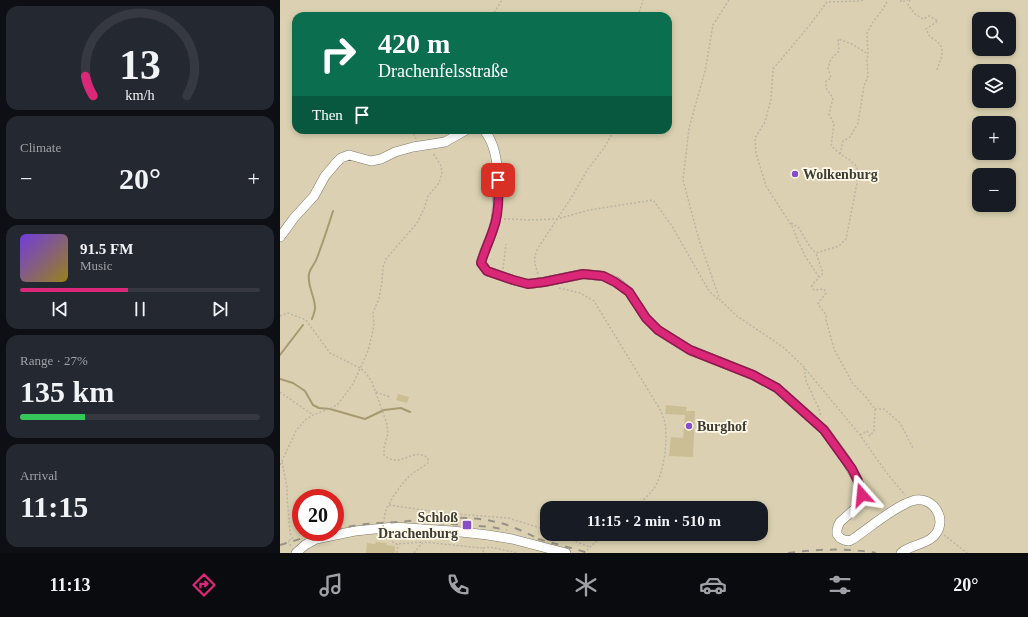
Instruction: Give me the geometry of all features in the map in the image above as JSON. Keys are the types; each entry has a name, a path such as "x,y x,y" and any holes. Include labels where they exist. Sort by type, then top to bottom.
{"lane":[{"path":"280,237 294,218 314,196 325,176 341,158 349,155 371,161 381,159 396,152 423,145 445,142 459,134"},
{"path":"487,134 498,169 496,220 481,263 487,271 528,284 583,274 603,276 629,292 646,318 658,330 690,350 753,375 777,388 824,430 852,469 858,481 862,495 861,500 856,507 840,522 838,526 838,534 840,538 849,541 853,539 894,510 911,501 920,499 934,506 940,518 936,534 922,544 902,552"},
{"path":"294,550 316,539 355,531 394,528 452,531 488,535 512,539 566,553"}],"path":[{"path":"494,12 502,0"},
{"path":"639,12 643,0"},
{"path":"819,277 805,256 790,223 766,186 756,153 755,138 765,122 771,99 773,69 827,2 865,0"},
{"path":"840,154 843,141 850,137 858,123 864,86 868,76 866,62 868,54 867,33 888,0"},
{"path":"901,0 901,2 909,0 908,5 915,14 923,20 929,16 938,21 926,30 930,37 937,41 942,47 942,57 937,70"},
{"path":"720,300 699,240 683,180 689,128 706,71 713,25 729,1"},
{"path":"816,253 839,246 846,240 858,178 857,167 831,146 834,124 829,114 834,98 826,88 826,81 831,78 828,68 832,59 839,51 838,39 852,44 868,54"},
{"path":"612,134 538,248 534,256 534,263 543,282 580,293 594,301 661,411 665,422 666,434 664,465 660,479 652,492 642,501"},
{"path":"280,466 296,431 305,420 338,404 353,384 368,351 374,324 373,313 379,298 383,267 386,259 416,223 424,209 428,196 439,183 442,174 441,166 433,154 423,145"},
{"path":"496,220 514,218 528,220 557,219 589,210 653,200 672,226 709,291 737,316 783,347 804,366 860,435 886,472 911,501"},
{"path":"790,223 799,228 810,247 816,253 823,273 812,285 812,287 814,290 824,289 826,293 818,304 826,315 834,349 853,384 875,409 874,430 870,436 867,431 860,435"},
{"path":"503,277 506,244"},
{"path":"280,316 288,313 306,320 330,352 365,372 372,382 387,424 388,433 384,448 384,455 388,459 399,460 418,454 424,455 428,458 428,463 411,475 397,490 385,513 381,542"},
{"path":"804,366 806,381 819,409 824,430"},
{"path":"280,392 313,415"},
{"path":"376,392 390,397"},
{"path":"875,409 884,409 900,423 913,448"},
{"path":"282,462 288,487 287,495 290,533 293,539 288,540 290,547 294,550"},
{"path":"389,505 443,513 508,518 540,528"},
{"path":"938,530 967,553"},
{"path":"382,538 389,539 395,544 423,542 482,548 490,547 518,553"},
{"path":"575,541 590,547"},
{"path":"584,553 596,541"},
{"path":"414,553 423,542"},
{"path":"397,553 398,544"},
{"path":"482,548 484,553"}],"shaded area":[{"path":"280,0 1028,0 1028,553 280,553"}],"building":[{"path":"398,394 409,397 407,403 396,400"},
{"name":"Burghof","path":"666,405 687,407 686,411 695,411 693,457 669,456 671,437 683,438 685,415 665,414"},
{"path":"376,542 387,543 386,545 395,546 395,553 366,553 367,543 375,544"}],"waterway":[{"path":"312,319 315,308 309,283 309,274 317,258 333,211"},
{"path":"280,355 303,325"},
{"path":"280,379 293,383 305,391 313,405 319,408 330,409 365,419 384,410 401,408 410,412"}],"railway":[{"path":"344,528 375,523 448,518 472,518 502,523 540,539"},
{"path":"437,523 491,527 507,530"},
{"path":"538,539 589,553"},
{"path":"280,545 293,541"},
{"path":"788,553 832,550 854,550 876,553"}],"place":[{"name":"Wolkenburg","path":"795,174"},
{"name":"Burghof","path":"689,426"},
{"name":"Schloß Drachenburg","path":"467,525"}],"route":[{"path":"498,180 496,220 481,263 487,271 528,284 583,274 603,276 615,282 629,292 646,318 658,330 690,350 753,375 777,388 824,430 852,469 858,481 862,495"}]}
